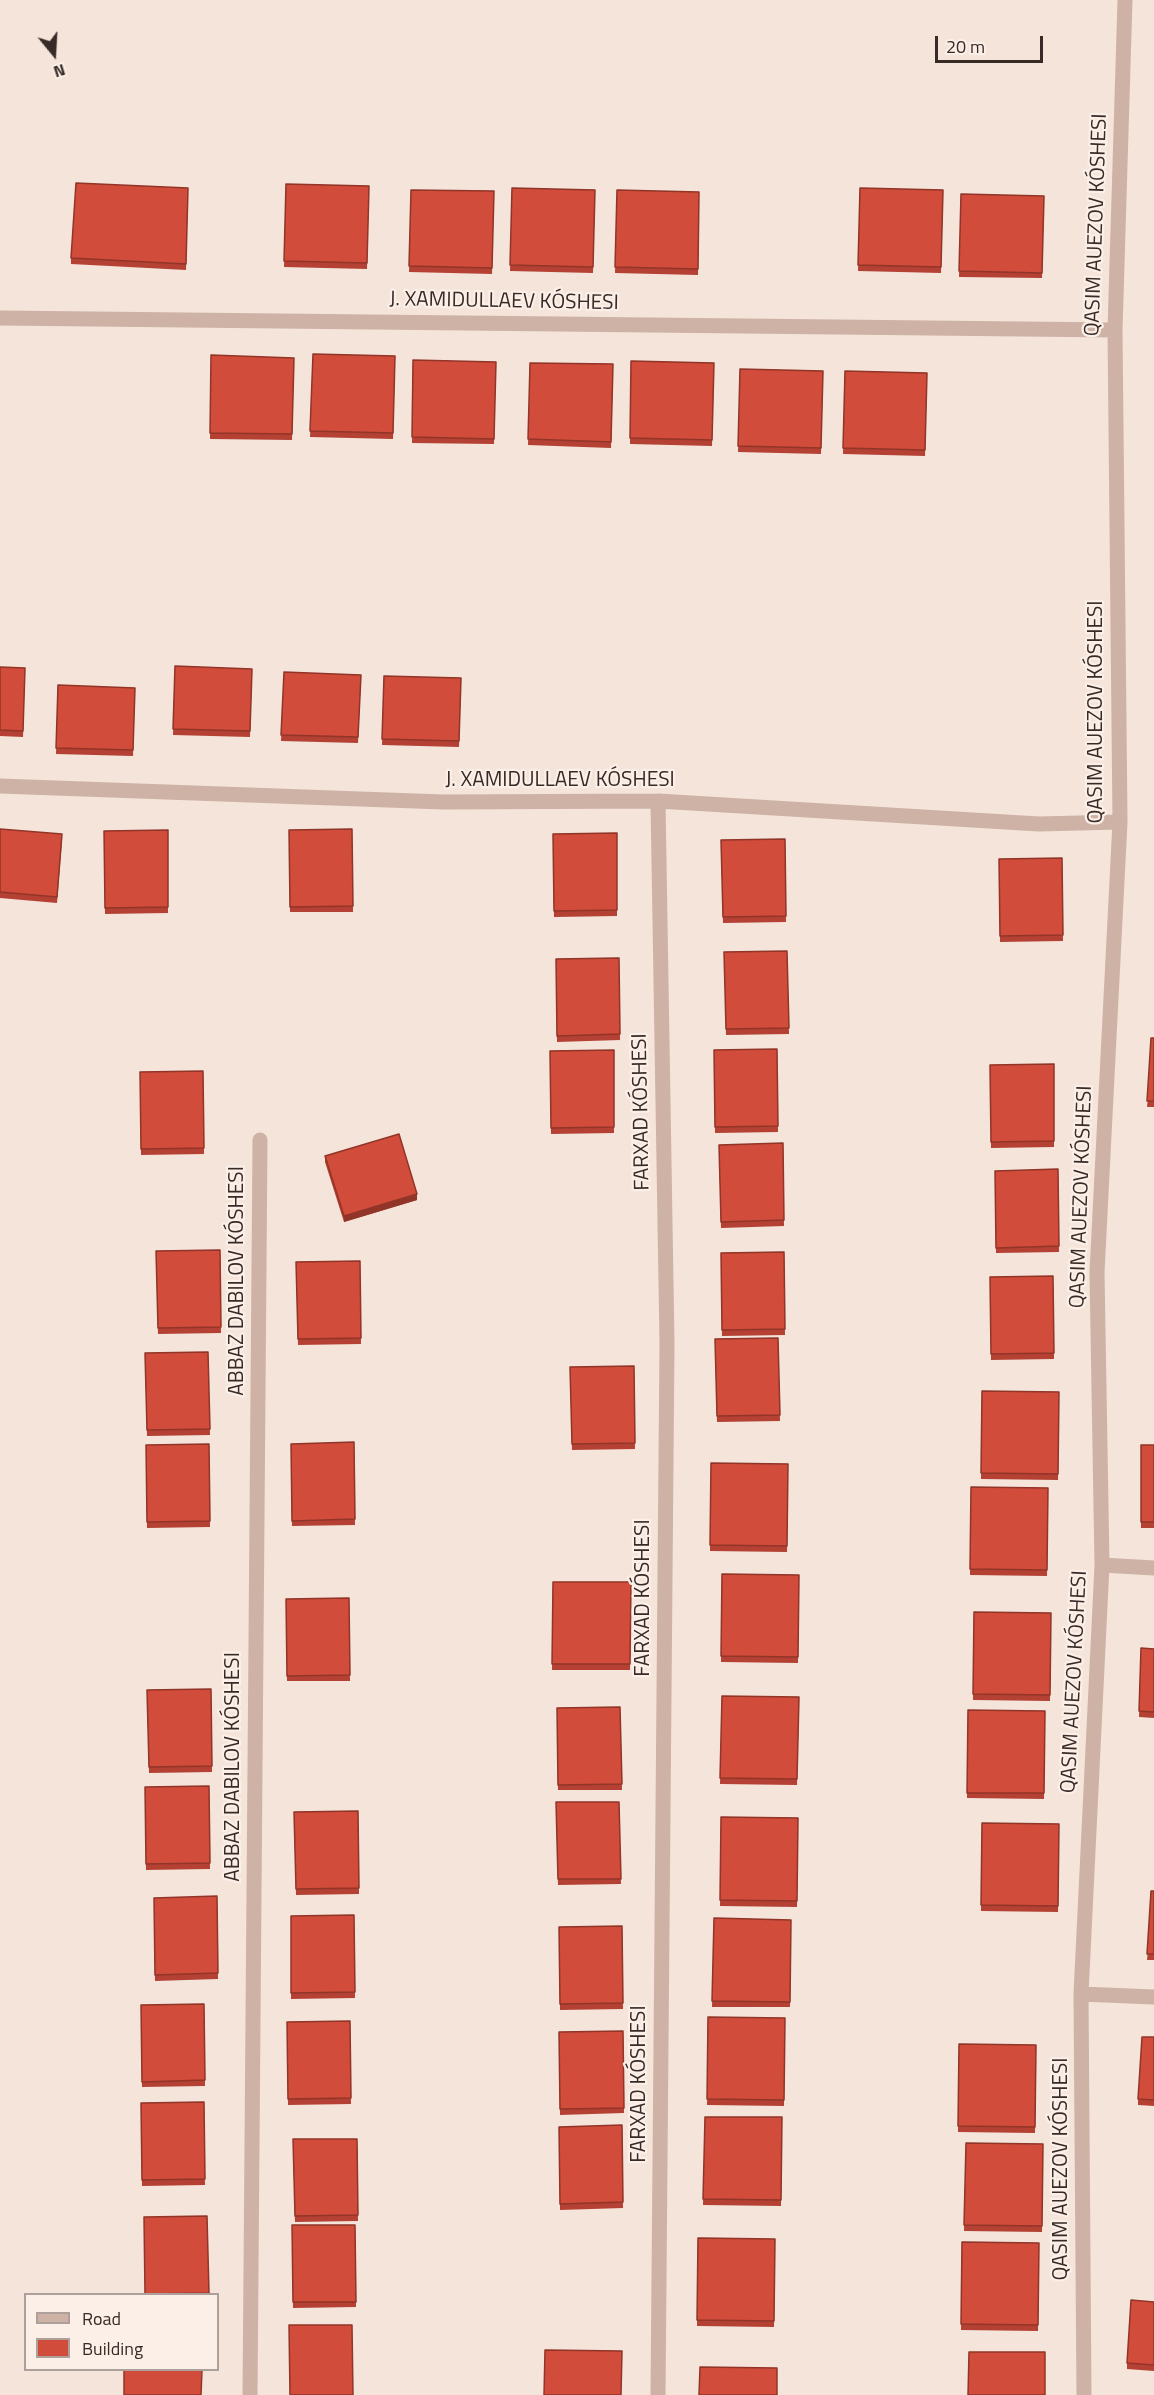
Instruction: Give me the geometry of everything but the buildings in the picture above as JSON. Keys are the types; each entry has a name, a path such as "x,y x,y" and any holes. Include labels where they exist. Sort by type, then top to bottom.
{"street":[{"path":"1084,2395 1081,1994 1102,1564 1097,1272 1120,822 1114,330 1125,0"},
{"name":"J. XAMIDULLAEV KÓSHESI","path":"0,318 1114,330"},
{"name":"J. XAMIDULLAEV KÓSHESI","path":"0,786 443,802 658,801 1039,824 1120,822"},
{"name":"FARXAD KÓSHESI","path":"658,801 667,1355 658,2395"},
{"path":"250,2395 260,1140"},
{"path":"1102,1564 1154,1568"},
{"path":"1081,1994 1154,1997"}]}
